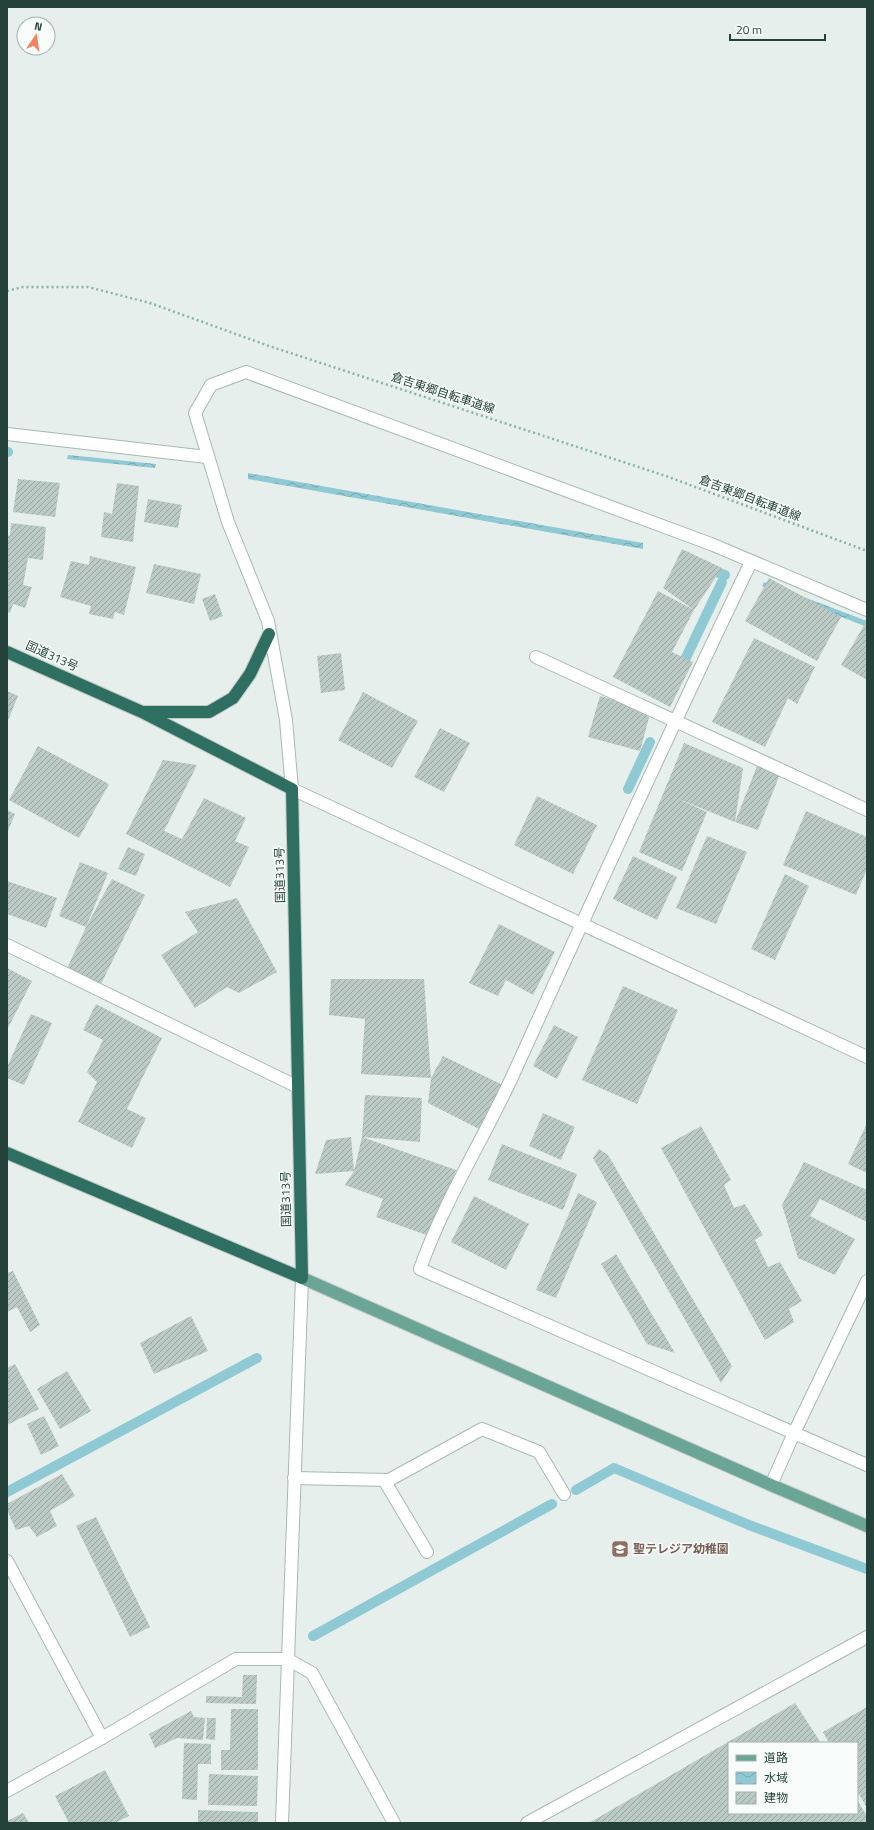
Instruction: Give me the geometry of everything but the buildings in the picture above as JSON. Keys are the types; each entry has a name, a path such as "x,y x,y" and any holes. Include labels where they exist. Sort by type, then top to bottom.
{"highway":[{"path":"142,712 209,712 233,698 250,674 269,634"},
{"name":"国道313号","path":"7,652 142,712 292,789 302,1278"},
{"path":"7,1153 302,1278"}],"main road":[{"path":"302,1278 867,1526"}],"street":[{"path":"867,610 711,544 246,372 211,385 195,413 207,457 228,522 268,621 269,634 286,720 292,789 867,1058"},
{"path":"7,434 207,457"},
{"path":"751,562 675,720 507,1087 432,1237 420,1269 867,1465"},
{"path":"536,657 867,810"},
{"path":"7,945 298,1087"},
{"path":"282,1823 302,1278"},
{"path":"771,1485 794,1433 867,1280"},
{"path":"294,1478 389,1480 482,1429 538,1452 564,1494"},
{"path":"384,1480 427,1552"},
{"path":"7,1561 102,1738"},
{"path":"527,1823 867,1637"},
{"path":"7,1791 102,1738 236,1659 287,1659 312,1673 394,1823"}],"path":[{"name":"倉吉東郷自転車道線","path":"7,291 23,287 88,287 150,303 269,346 666,476 867,551"}],"water":[{"path":"68,455 156,464 155,468 67,459"},
{"path":"248,473 643,543 643,549 248,479"},
{"path":"764,582 867,621 867,627 762,586"}],"waterway":[{"path":"707,569 725,575"},
{"path":"680,670 722,582"},
{"path":"628,789 650,742"},
{"path":"7,1492 257,1358"},
{"path":"576,1490 614,1468 749,1525 867,1569"},
{"path":"313,1636 552,1504"}],"place":[{"name":"聖テレジア幼稚園","path":"620,1549"}]}
